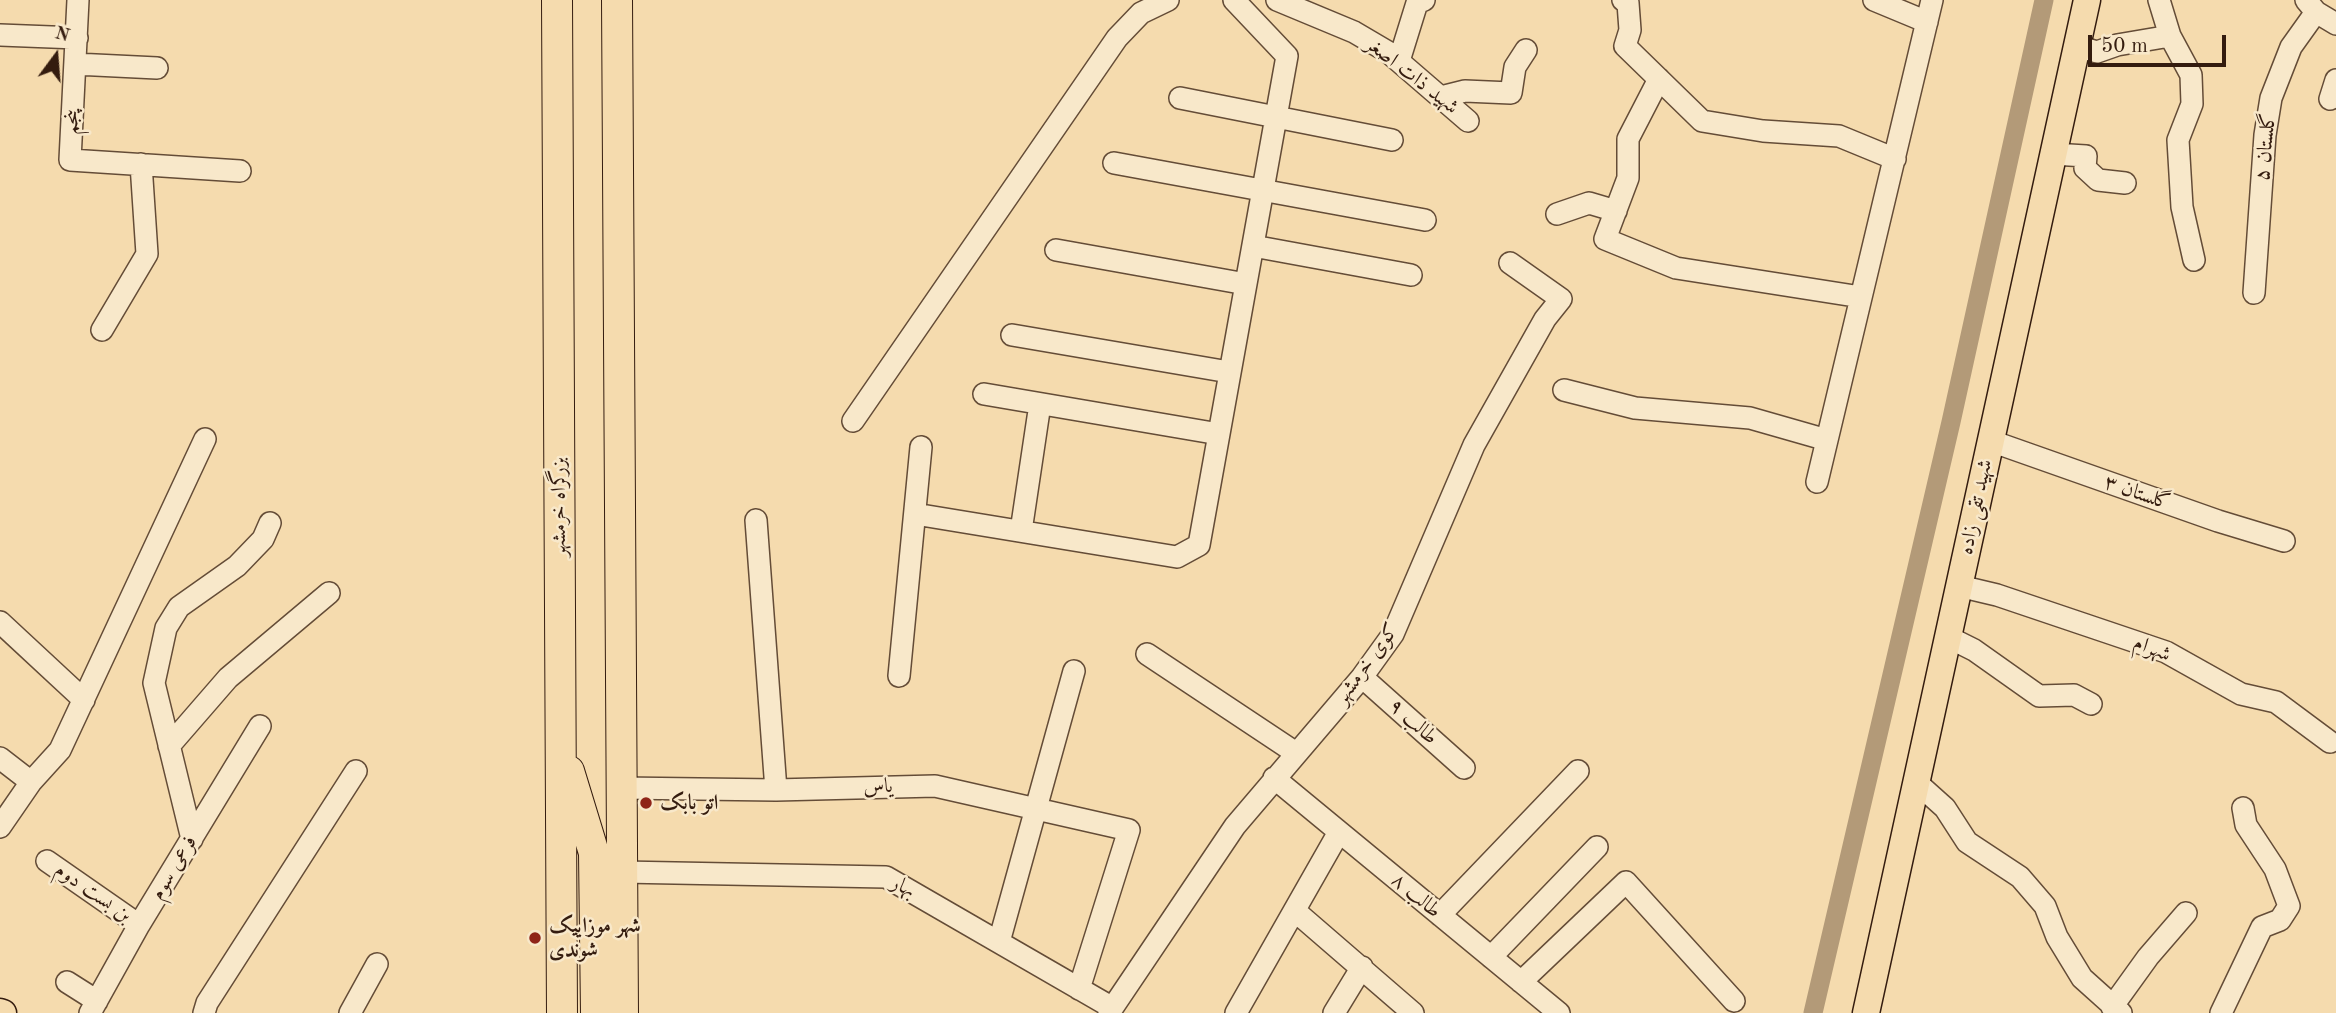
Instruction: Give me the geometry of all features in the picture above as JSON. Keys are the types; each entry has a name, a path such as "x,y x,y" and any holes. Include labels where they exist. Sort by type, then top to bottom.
{"highway":[{"name":"بزرگراه خرمشهر","path":"556,0 562,1013"},
{"path":"596,1013 622,872 617,0"},
{"path":"561,744 594,852 609,954 623,1013"},
{"path":"562,954 609,954"}],"main road":[{"name":"شهید تقی زاده","path":"1866,1013 2087,0"}],"street":[{"name":"پنجم","path":"78,0 69,160 141,164"},
{"path":"853,421 1117,38 1141,13 1168,0"},
{"path":"915,514 1177,557 1199,545 1287,56 1234,0"},
{"name":"شهید ذات اصغر","path":"1277,0 1354,32 1399,61 1468,121"},
{"path":"1399,61 1417,4 1424,0"},
{"path":"1623,0 1628,3 1630,30 1625,46 1702,121 1763,131 1839,136 1895,159"},
{"path":"1874,0 1927,22"},
{"path":"1817,482 1932,0"},
{"path":"2159,0 2170,36 2191,75 2192,104 2178,140 2182,207 2194,260"},
{"path":"2311,6 2336,24"},
{"name":"گلستان ۵","path":"2253,293 2264,135 2271,98 2311,6"},
{"path":"0,35 77,38"},
{"path":"2077,46 2097,52 2117,45 2170,36"},
{"path":"1441,97 1465,91 1511,93 1515,67 1526,50"},
{"path":"75,64 157,68"},
{"path":"1659,79 1628,139 1628,177 1605,239 1676,268 1861,297"},
{"path":"1180,98 1392,140"},
{"path":"2053,154 2085,156 2085,168 2098,180 2125,183"},
{"path":"1114,163 1425,220"},
{"path":"102,330 147,254 141,164 240,171"},
{"path":"1557,214 1589,203 1616,211"},
{"path":"1253,246 1411,275"},
{"path":"1056,250 1246,284"},
{"name":"کوی خرمشهر","path":"1110,1010 1235,827 1362,677 1392,634 1474,445 1545,319 1561,299 1510,263"},
{"path":"1012,335 1229,372"},
{"path":"1564,390 1635,408 1750,418 1827,440"},
{"path":"984,394 1219,434"},
{"path":"1021,531 1040,404"},
{"path":"0,827 31,782 60,750 205,439"},
{"name":"گلستان ۳","path":"1991,441 2218,521 2284,541"},
{"path":"899,676 921,447"},
{"path":"756,520 776,790"},
{"path":"191,839 154,683 166,628 179,607 237,566 263,539 270,523"},
{"name":"شهرام","path":"1959,586 1997,595 2166,652 2241,694 2276,702 2330,742"},
{"path":"169,746 228,678 330,593"},
{"path":"0,622 84,700"},
{"path":"1948,637 1974,650 2039,695 2074,695 2091,704"},
{"path":"1147,654 1296,753"},
{"path":"999,942 1074,671"},
{"name":"طالب ۹","path":"1362,677 1464,768"},
{"name":"فرعی سوم","path":"94,1007 139,925 260,726"},
{"path":"0,758 31,782"},
{"path":"204,1013 207,1003 356,771"},
{"path":"1440,915 1578,771"},
{"name":"طالب ۸","path":"1274,778 1559,1013"},
{"path":"1916,782 1945,808 1966,842 2020,877 2045,906 2057,937 2082,978 2116,1010 2148,957 2186,913"},
{"name":"یاس","path":"621,788 776,790 934,786 1129,830 1079,989"},
{"path":"2221,1013 2262,927 2280,920 2290,906 2275,869 2246,825 2243,808"},
{"path":"1236,1013 1339,832"},
{"path":"1491,957 1597,847"},
{"name":"بن بست دوم","path":"47,861 139,925"},
{"name":"بهار","path":"622,872 886,877 1079,989 1110,1010"},
{"path":"1521,982 1626,882 1734,1001"},
{"path":"1295,911 1413,1013"},
{"path":"350,1013 377,964"},
{"path":"1334,1013 1362,967"},
{"path":"68,982 94,1007"}],"waterway":[{"path":"1813,1013 1951,422 2044,0"}],"place":[{"name":"اتو بابک","path":"646,803"},
{"name":"شهر موزاییک شوندی","path":"535,938"}]}
